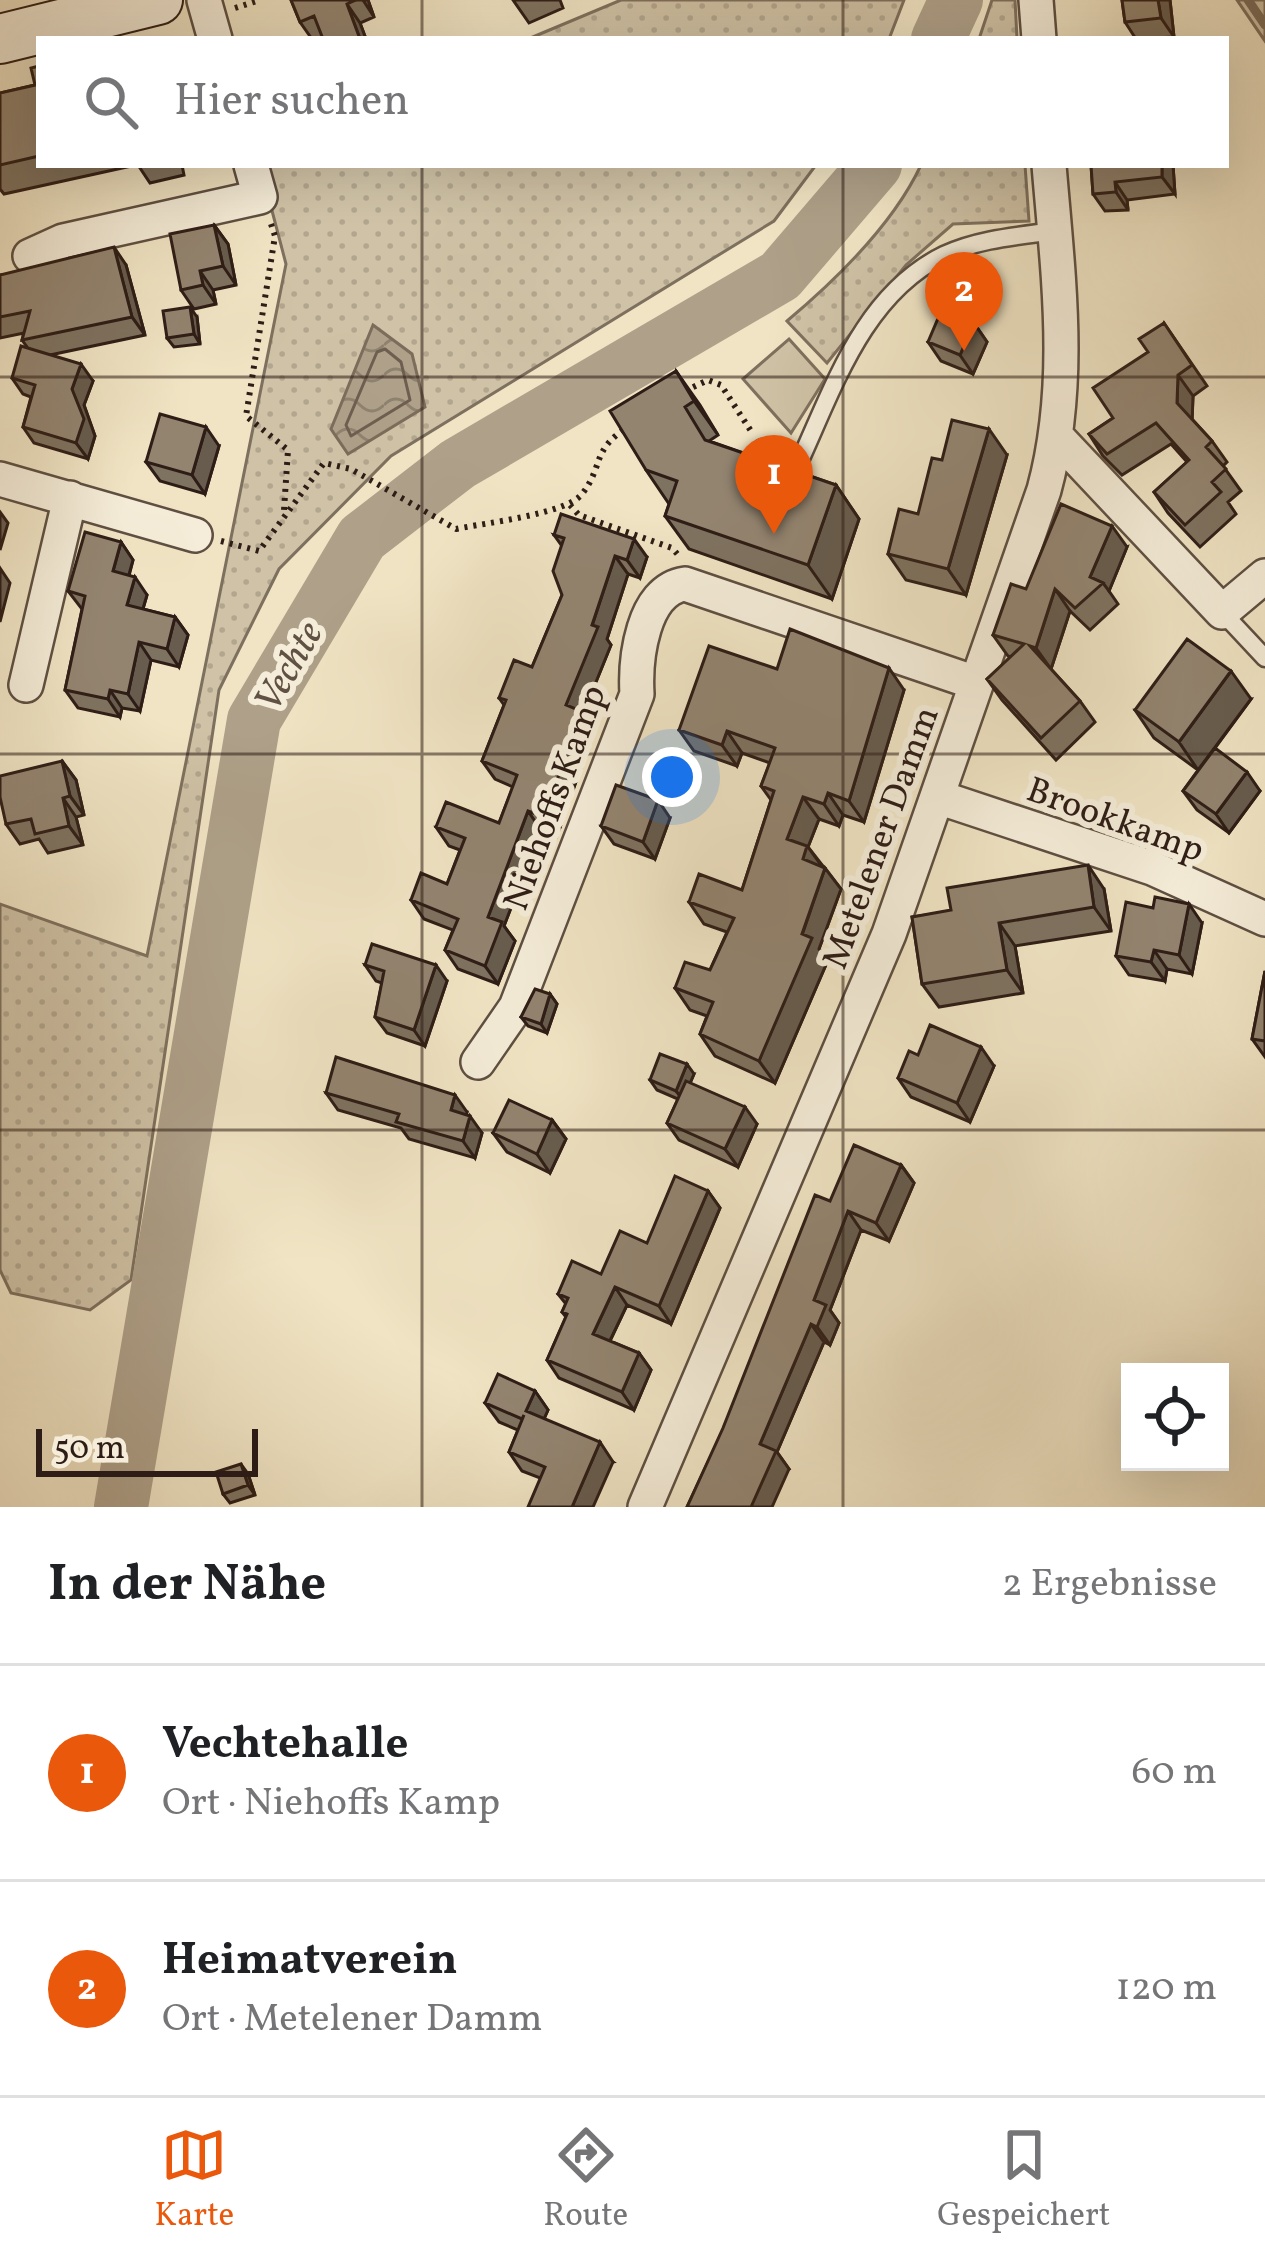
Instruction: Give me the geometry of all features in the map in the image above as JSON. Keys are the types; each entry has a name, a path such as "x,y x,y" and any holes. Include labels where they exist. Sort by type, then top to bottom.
{"main road":[{"path":"0,39 158,0"}],"street":[{"path":"1036,0 1039,36"},
{"path":"215,36 220,4"},
{"name":"Metelener Damm","path":"646,1507 889,934 1058,438 1064,382 1049,168"},
{"path":"30,256 63,241 255,181"},
{"path":"1058,438 1222,612 1265,576"},
{"path":"0,478 195,535"},
{"path":"26,686 70,498"},
{"name":"Niehoffs Kamp","path":"478,1062 516,1007 638,694 635,659 660,595 670,586 685,584 976,683"},
{"name":"Brookkamp","path":"938,797 1152,868 1265,920"}],"lane":[{"path":"762,448 797,467 860,334 912,275 946,254 983,242 1054,231"},
{"path":"1222,612 1265,658"}],"path":[{"path":"220,4 260,0"},
{"path":"255,181 275,236 246,416 288,451 284,514"},
{"path":"676,396 708,380 721,385 762,448"},
{"path":"195,535 259,551 324,463 351,469 456,529 569,505 586,489 606,440 641,418"},
{"path":"569,505 579,515 672,548"}],"shaded area":[{"path":"621,0 904,0 890,36 535,36"},
{"path":"992,0 1015,0 1017,36 980,36"},
{"path":"1237,0 1265,0 1265,41"},
{"path":"261,168 814,168 774,221 391,456 279,569 219,690 131,1280 90,1310 11,1293 0,1270 0,904 147,956 286,264"},
{"path":"919,168 1025,168 1029,221 953,224 906,265 827,363 787,321 862,250"},
{"path":"789,339 825,379 791,433 743,379"}],"water":[{"path":"373,325 412,354 425,407 348,454 331,429"}],"building":[{"path":"291,0 356,0 347,4 359,36 322,36 314,16 300,22"},
{"path":"1122,0 1158,0 1161,18 1125,22"},
{"path":"36,67 36,157 0,165 0,93 35,85 31,68"},
{"path":"1091,168 1162,168 1162,177 1115,182 1116,192 1093,194"},
{"path":"214,225 223,266 200,271 203,285 181,290 170,234"},
{"path":"114,247 132,317 22,340 30,311 0,317 0,275"},
{"path":"190,307 194,334 167,338 163,311"},
{"path":"942,309 974,323 960,355 928,342"},
{"path":"1164,323 1192,365 1178,375 1177,403 1212,441 1206,447 1226,469 1212,482 1221,492 1185,525 1154,492 1189,460 1156,423 1107,454 1089,434 1113,418 1093,388 1148,352 1139,339"},
{"path":"21,346 81,364 72,389 84,419 76,443 23,427 35,385 12,378"},
{"path":"676,371 694,401 685,407 705,440 836,485 808,565 665,516 677,481 646,470 610,411"},
{"path":"160,414 206,427 192,475 146,462"},
{"path":"952,420 989,429 948,569 888,554 899,509 918,514 932,458 942,460"},
{"path":"1061,504 1112,526 1090,577 1103,583 1075,608 1055,589 1036,648 1030,646 1080,701 1041,738 987,679 1024,644 993,635 1011,584 1026,589"},
{"path":"561,514 634,539 627,560 615,556 592,625 598,627 566,705 581,711 544,817 528,811 488,917 502,922 485,966 445,950 458,919 411,900 421,873 447,884 465,838 436,827 446,802 499,823 517,775 482,761 506,700 499,698 514,660 532,667 562,595 553,571 564,538 554,535"},
{"path":"85,532 121,542 113,571 135,577 127,605 175,617 167,649 139,642 128,694 110,690 108,699 65,690 85,596 68,591"},
{"path":"790,629 889,668 849,801 828,793 824,804 803,797 787,839 807,846 803,859 825,868 802,934 812,938 759,1061 700,1034 713,1002 675,988 685,962 710,970 734,918 689,902 699,874 742,890 774,791 761,786 775,748 727,731 722,745 679,730 709,646 777,669"},
{"path":"1187,639 1231,671 1179,742 1135,710"},
{"path":"1215,748 1247,772 1216,814 1183,791"},
{"path":"62,761 70,796 63,798 69,826 35,834 31,819 6,824 0,776"},
{"path":"616,785 658,800 643,842 601,826"},
{"path":"1088,865 1094,907 999,923 1007,970 922,984 912,917 951,910 947,888"},
{"path":"1155,897 1189,904 1179,955 1154,950 1151,962 1116,956 1126,902 1153,908"},
{"path":"372,944 436,965 414,1030 375,1017 384,971 365,965"},
{"path":"1265,971 1265,1041 1252,1039"},
{"path":"535,989 550,994 541,1024 521,1017"},
{"path":"930,1025 981,1047 957,1103 898,1078 909,1051 918,1055"},
{"path":"660,1054 687,1064 676,1091 650,1080"},
{"path":"336,1057 455,1095 451,1110 470,1116 463,1141 396,1122 399,1114 326,1093"},
{"path":"686,1081 745,1107 725,1149 667,1123"},
{"path":"509,1100 552,1120 537,1154 493,1133"},
{"path":"854,1145 901,1165 876,1223 848,1211 814,1300 826,1305 817,1327 811,1324 760,1444 776,1451 751,1507 687,1507 815,1195 830,1201"},
{"path":"675,1176 708,1191 659,1306 615,1287 593,1334 639,1353 622,1392 547,1360 567,1314 562,1312 568,1298 558,1294 572,1261 601,1274 620,1231 647,1243"},
{"path":"498,1374 535,1391 526,1411 600,1442 572,1507 528,1507 545,1467 509,1452 524,1415 522,1419 485,1403"},
{"path":"241,1464 248,1485 223,1494 216,1472"}],"waterway":[{"name":"Vechte","path":"939,36 956,0"},
{"path":"1248,0 1265,25"},
{"name":"Vechte","path":"121,1507 254,720 362,538 458,464 780,276 872,168"}],"place":[{"name":"Heimatverein","path":"964,351"},
{"name":"Vechtehalle","path":"774,534"}]}
